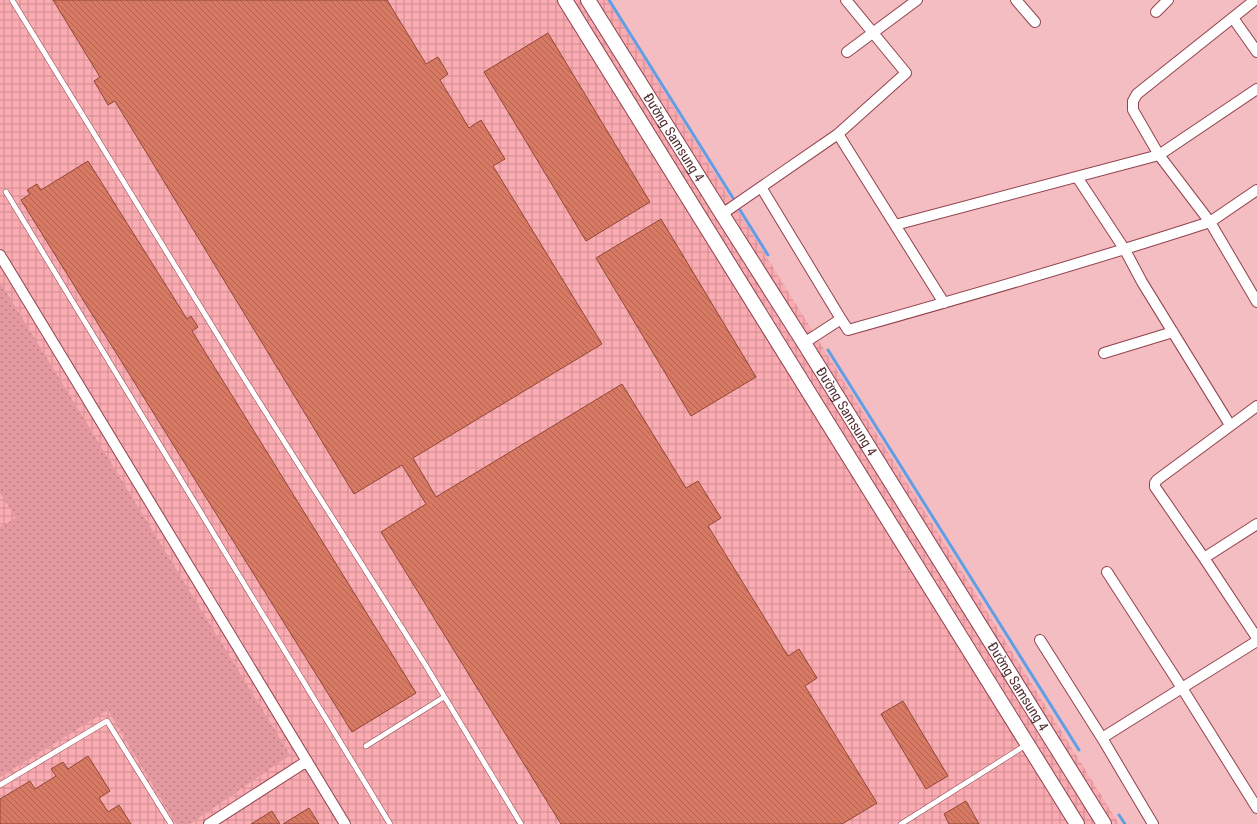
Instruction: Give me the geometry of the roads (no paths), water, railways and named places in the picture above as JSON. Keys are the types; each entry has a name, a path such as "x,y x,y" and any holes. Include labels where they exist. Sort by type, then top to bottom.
{"main road":[{"name":"Đường Samsung 4","path":"565,0 1077,824"},
{"name":"Đường Samsung 4","path":"588,0 1104,824"},
{"path":"786,355 804,343"},
{"path":"829,426 848,414"},
{"path":"1027,744 1046,732"}],"street":[{"path":"722,214 838,134 906,73 874,32 846,0"},
{"path":"847,52 917,0"},
{"path":"1016,0 1035,22"},
{"path":"1156,12 1168,0"},
{"path":"1252,1 1233,18 1137,94 1133,101 1133,110 1159,155 1210,222 1257,302"},
{"path":"1233,18 1257,52"},
{"path":"895,225 1159,155 1257,89"},
{"path":"838,134 944,303"},
{"path":"1077,177 1125,250 1142,282 1230,425"},
{"path":"762,187 848,330 1125,250 1210,222 1257,190"},
{"path":"1,258 345,824"},
{"path":"804,343 841,319"},
{"path":"1104,353 1173,332"},
{"path":"1102,738 1257,640 1204,558 1157,493 1155,483 1257,406"},
{"path":"1204,558 1257,524"},
{"path":"1107,572 1257,808"},
{"path":"1040,640 1102,738 1153,824"},
{"path":"209,824 307,761"}],"lane":[{"path":"12,0 244,378 444,697 521,824"},
{"path":"6,192 390,824"},
{"path":"366,746 444,697"},
{"path":"0,785 107,721 171,824"},
{"path":"901,824 1027,744"}],"waterway":[{"path":"609,0 733,198"},
{"path":"740,210 768,255"},
{"path":"828,350 1079,750"},
{"path":"1119,815 1125,824"}]}
